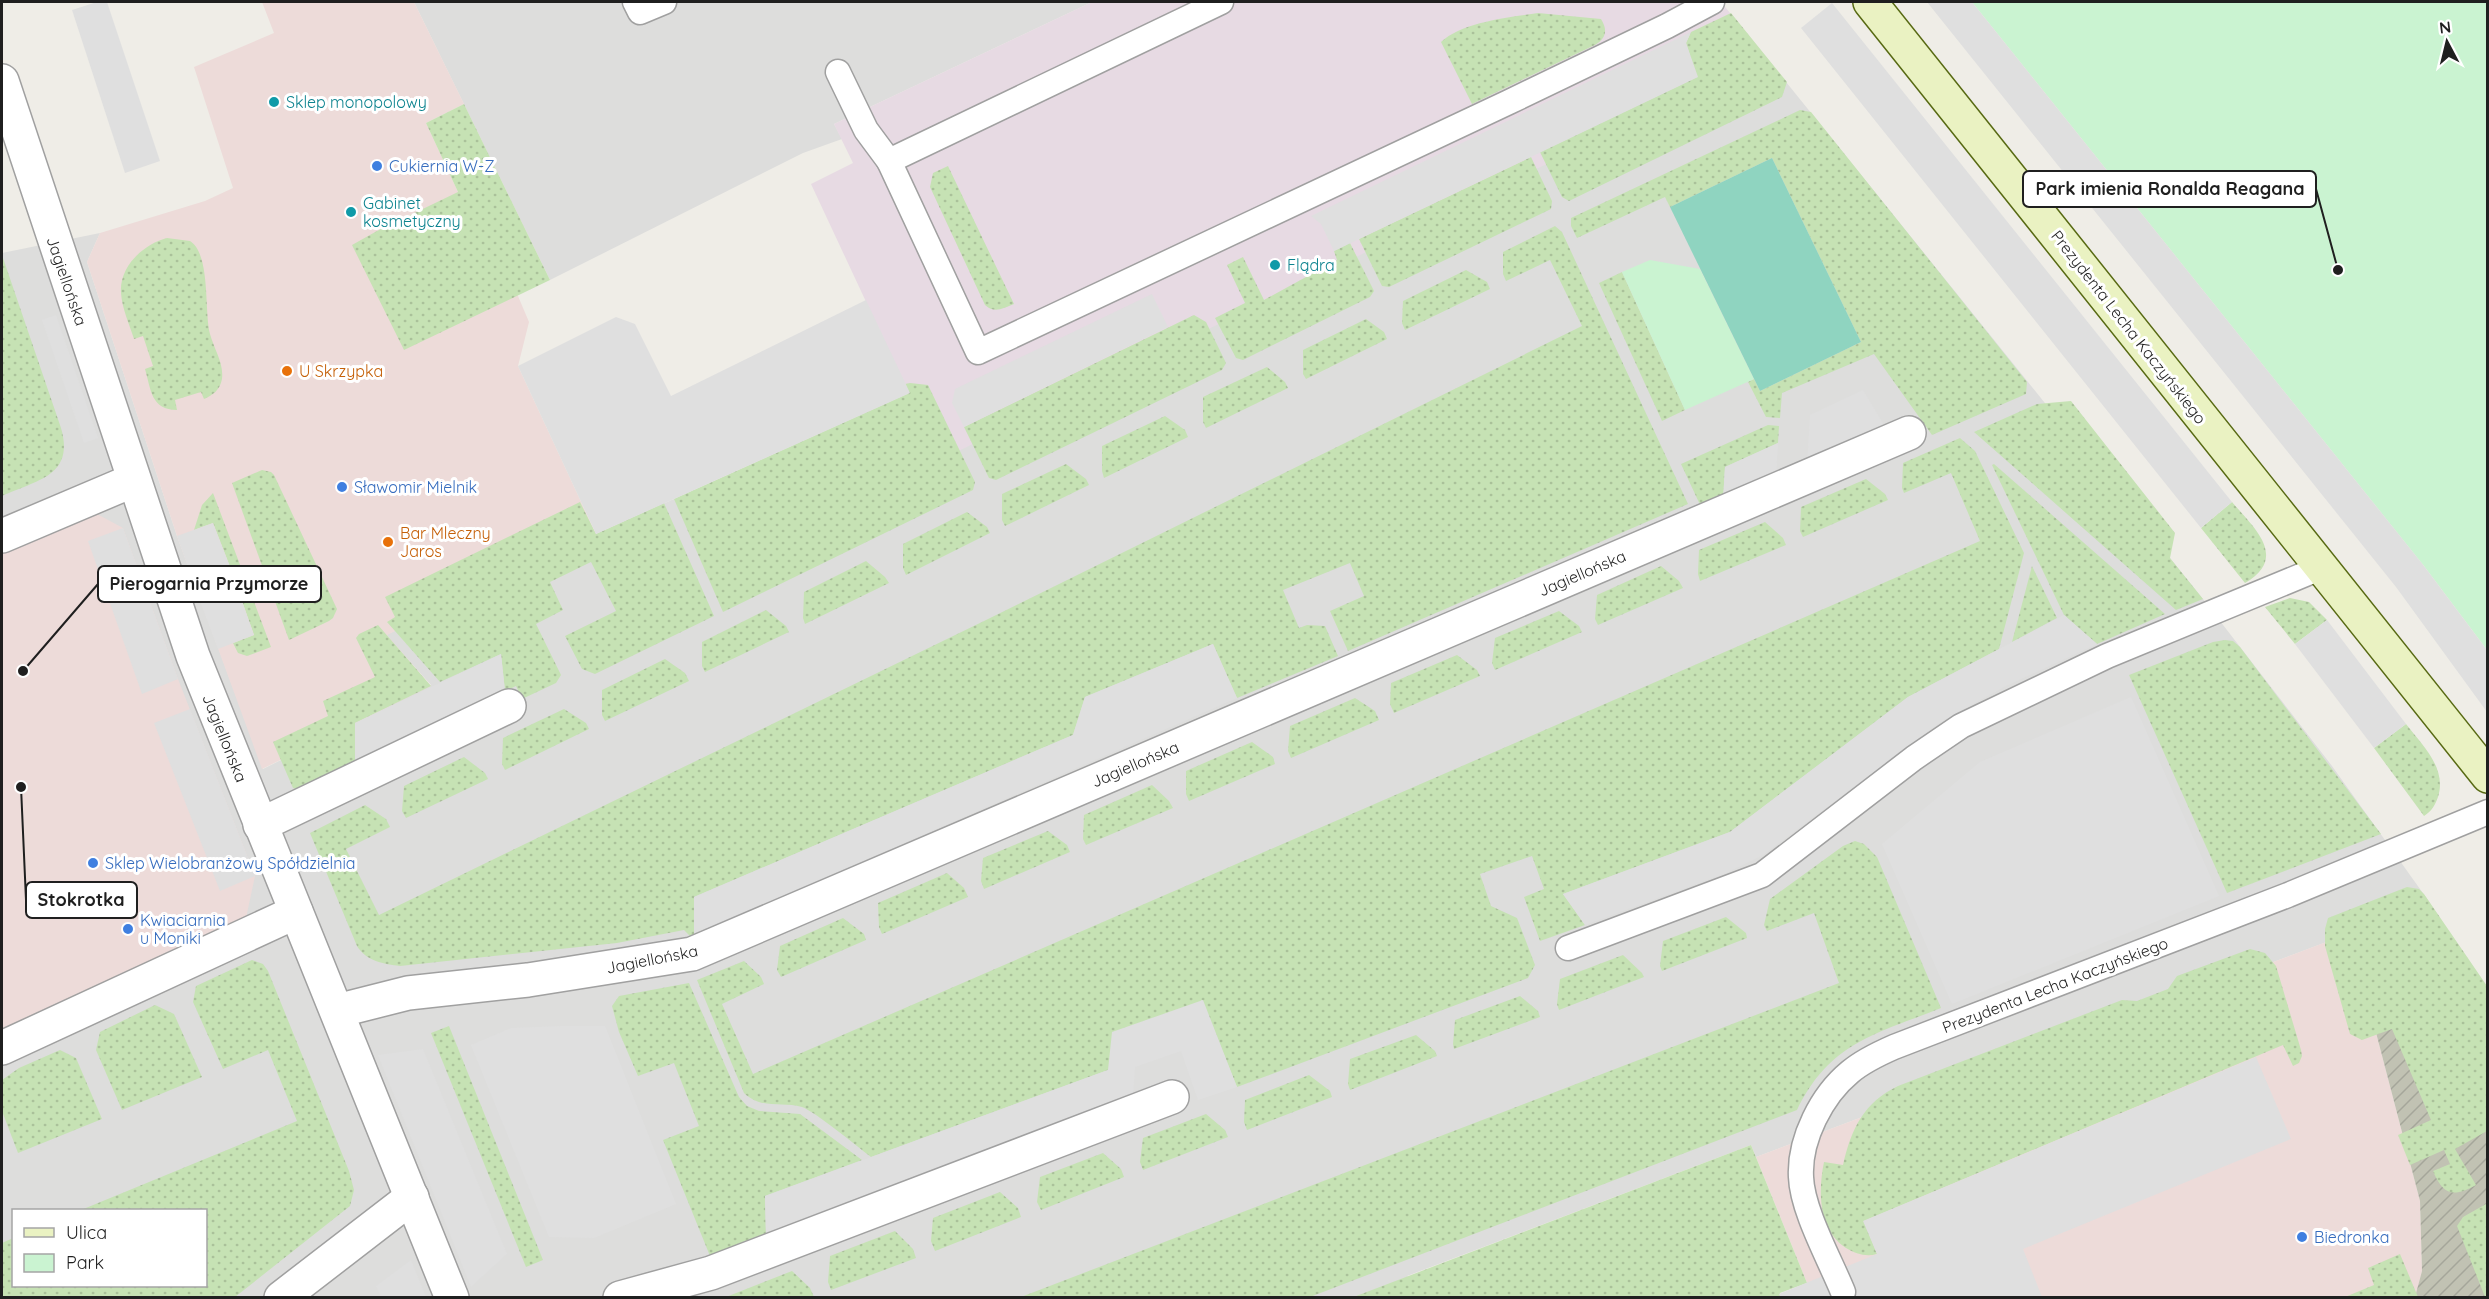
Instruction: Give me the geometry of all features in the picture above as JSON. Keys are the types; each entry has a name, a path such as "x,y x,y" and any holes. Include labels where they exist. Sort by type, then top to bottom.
{"street":[{"name":"Prezydenta Lecha Kaczyńskiego","path":"1870,2 2487,776"},
{"name":"Jagiellońska","path":"2,81 193,656 452,1298"},
{"name":"Jagiellońska","path":"337,1011 408,993 528,980 692,954 1909,433"},
{"path":"2,536 134,480"},
{"path":"260,825 508,706"},
{"path":"2,1048 296,912"},
{"path":"620,1298 711,1273 1172,1097"},
{"path":"281,1298 412,1197"}],"lane":[{"path":"635,2 640,12 664,2"},
{"path":"889,161 1221,2"},
{"path":"838,72 866,130 889,161 978,352 1519,97 1712,2"},
{"path":"1568,948 1762,875 1914,758 1961,726 2098,660 2320,568"},
{"name":"Prezydenta Lecha Kaczyńskiego","path":"1843,1292 1805,1202 1800,1177 1802,1154 1818,1112 1849,1072 1870,1058 1894,1047 2298,891 2487,812"}],"shaded area":[{"path":"97,2 107,2 160,161 125,173 72,10"},
{"path":"262,2 414,2 464,104 426,123 458,192 518,296 529,322 518,366 596,534 387,635 431,686 262,769 177,536 87,262 100,233 205,201 233,188 194,67 274,33"},
{"path":"414,2 1092,2 834,124 842,139 803,153 550,280"},
{"path":"1092,2 1721,2 1766,57 940,460 811,184 853,163 834,124"},
{"path":"1927,2 1972,2 2424,566 2487,650 2487,712 2396,587"},
{"path":"1832,3 2232,502 2201,528 1801,28"},
{"path":"1691,32 1686,43 1698,77 1334,251 1321,224 1311,216"},
{"path":"1766,57 2203,599 2332,766 2430,903 1756,1157 1751,1145 1407,1276 1416,1297 2,1297 2,253 100,233 87,262 177,536 263,769 431,685 386,635 596,534 910,393"},
{"path":"1152,294 1168,327 964,427 952,403 955,389"},
{"path":"866,300 910,393 596,534 518,366 616,317 635,324 671,396"},
{"path":"56,315 98,438 84,443 42,320"},
{"path":"1863,390 1887,430 1807,464 1810,415"},
{"path":"1778,443 1776,478 1723,500 1725,467"},
{"path":"86,508 123,528 178,679 255,876 246,918 2,1029 2,548"},
{"path":"213,523 234,577 197,592 177,536"},
{"path":"123,528 178,679 142,694 88,541"},
{"path":"237,587 254,635 218,649 200,601"},
{"path":"2064,615 2097,644 2006,686 1942,721 1763,855 1724,874 1585,925 1563,894 1730,832 1908,697"},
{"path":"2327,620 2406,724 2374,748 2295,644"},
{"path":"1213,644 1237,698 694,935 694,897 1073,735 1085,697"},
{"path":"501,654 505,691 355,763 355,723"},
{"path":"2131,697 2219,896 1952,1004 1882,844 1980,762"},
{"path":"190,709 255,876 220,891 154,723"},
{"path":"2350,933 2420,1201 2422,1271 2415,1298 1781,1297 1807,1283 1756,1157"},
{"path":"2350,933 2487,986 2487,1297 2415,1297 2422,1271 2420,1201"},
{"path":"1203,1000 1237,1087 1198,1100 1181,1051 1135,1067 1133,1097 766,1236 765,1196 1108,1070 1112,1032"},
{"path":"605,1026 676,1204 594,1238 549,1237 471,1045 511,1028"},
{"path":"423,1049 507,1254 471,1287 378,1055"},
{"path":"2256,1057 2291,1139 2023,1249 2042,1297 1781,1298 1779,1294 1877,1254 1863,1221"},
{"path":"411,1260 426,1297 381,1297 376,1286"}],"green space":[{"path":"1972,2 2487,2 2487,650 2424,566"},
{"path":"1538,13 1601,19 1605,27 1605,34 1602,40 1595,45 1472,104 1441,42 1450,35 1474,25"},
{"path":"1731,13 1787,82 1782,97 1569,201 1562,197 1540,152 1697,77 1686,43 1691,32"},
{"path":"464,104 550,280 404,350 352,245 458,192 426,123"},
{"path":"1800,110 1811,112 2027,382 2026,394 1932,435 1874,354 1782,393 1780,418 1766,417 1748,382 1754,379 1760,391 1861,342 1772,158 1670,207 1665,197 1577,238 1571,226 1571,218"},
{"path":"1531,157 1552,201 1551,209 1389,287 1382,286 1359,239"},
{"path":"1772,158 1861,342 1760,391 1670,207"},
{"path":"948,166 1014,304 996,310 985,305 930,187 933,173"},
{"path":"1555,226 1562,232 1688,504 1348,651 1330,611 1364,596 1350,563 1283,590 1299,628 1307,625 1325,626 1338,656 1237,698 1213,644 1085,697 1073,735 694,897 695,941 684,930 617,943 400,966 370,958 357,946 310,833 365,805 386,819 390,827 346,849 379,915 984,621 1582,326 1550,260 1506,281 1503,274 1503,252"},
{"path":"167,238 190,241 197,248 204,270 210,334 222,373 220,386 213,394 204,399 201,392 175,400 177,410 162,407 157,403 151,391 145,369 153,366 143,336 134,339 121,293 121,283 129,265 150,245"},
{"path":"1350,243 1374,291 1370,297 1243,360 1236,358 1215,318 1245,303 1227,265 1243,257 1264,300 1337,260 1334,251"},
{"path":"2,255 61,428 64,444 63,457 50,474 2,496"},
{"path":"1650,260 1700,269 1754,379 1685,410 1622,272"},
{"path":"1466,270 1487,282 1490,289 1405,330 1402,323 1403,301"},
{"path":"1622,272 1685,410 1662,421 1599,283"},
{"path":"1194,315 1206,322 1226,363 1222,370 996,480 989,478 964,427"},
{"path":"1366,319 1384,332 1387,339 1306,379 1303,374 1303,350"},
{"path":"1267,367 1285,382 1288,388 1206,428 1203,422 1203,397"},
{"path":"905,384 928,385 975,482 973,490 723,612 674,499 909,393"},
{"path":"2071,401 2175,533 2170,558 2203,599 2176,610 1974,432 2037,404"},
{"path":"1165,416 1185,430 1188,437 1104,478 1102,446"},
{"path":"1768,425 1779,426 1778,443 1725,467 1723,500 1702,509 1681,464"},
{"path":"1960,438 1975,451 2024,553 1999,649 1908,697 1730,832 1563,894 1585,925 1540,941 1524,897 1544,889 1532,856 1480,874 1491,906 1517,918 1535,965 1528,978 1237,1087 1202,1000 1108,1070 871,1157 808,1110 794,1105 758,1102 744,1093 697,980 744,961 761,977 764,984 722,1004 753,1074 1980,541 1951,473 1904,493 1902,488 1903,463"},
{"path":"1066,464 1086,479 1089,485 1005,526 1002,520 1002,494"},
{"path":"1994,464 2165,614 2097,644 2064,615 1992,465"},
{"path":"262,470 274,475 337,609 329,621 289,640 232,483"},
{"path":"1866,479 1885,494 1888,500 1803,537 1800,531 1801,507"},
{"path":"213,493 271,647 247,656 238,653 233,643 254,635 237,587 200,601 197,592 234,577 213,523 194,530 202,505"},
{"path":"580,502 596,534 664,503 714,616 595,674 582,669 565,636 616,611 591,562 550,582 563,610 536,624 561,675 556,683 522,699 516,686 505,691 501,654 440,682 387,622 395,617 385,597"},
{"path":"2232,502 2257,532 2266,553 2265,563 2258,573 2245,583 2201,528"},
{"path":"967,512 987,527 990,533 906,575 903,568 903,544"},
{"path":"1765,522 1783,538 1786,545 1700,581 1699,550"},
{"path":"866,561 889,583 805,624 803,618 804,592"},
{"path":"1661,566 1679,581 1683,588 1598,625 1595,619 1597,595"},
{"path":"2032,566 2057,618 2012,642"},
{"path":"2290,598 2309,602 2327,620 2295,644 2265,607"},
{"path":"766,610 786,626 789,632 705,672 702,666 702,642"},
{"path":"1559,611 1579,626 1582,632 1495,670 1492,663 1495,638"},
{"path":"378,625 431,686 355,723 355,763 300,790 293,788 273,742 328,716 323,701 375,677 356,638 359,634"},
{"path":"2233,641 2240,647 2381,834 2227,893 2129,675 2213,642"},
{"path":"1457,655 1477,670 1480,676 1394,713 1390,704 1391,683"},
{"path":"665,659 685,673 689,681 605,721 602,715 602,690"},
{"path":"1355,698 1375,711 1379,720 1291,758 1288,751 1290,726"},
{"path":"564,709 586,723 589,729 505,770 502,764 503,738"},
{"path":"2406,724 2432,758 2439,776 2438,797 2433,808 2424,816 2374,748"},
{"path":"1252,742 1273,757 1275,764 1189,801 1186,794 1186,771"},
{"path":"464,757 485,773 488,779 406,818 402,811 404,786"},
{"path":"1152,785 1173,808 1086,845 1083,839 1084,815"},
{"path":"1048,831 1067,845 1070,852 984,889 981,881 983,858"},
{"path":"1855,841 1864,844 1877,857 1941,1008 1876,1034 1840,1055 1824,1069 1797,1110 1310,1297 1021,1297 1839,983 1814,913 1767,931 1764,925 1770,899 1843,846"},
{"path":"947,873 964,888 968,897 882,934 879,927 878,903"},
{"path":"2407,887 2419,889 2424,894 2487,986 2487,1131 2455,1149 2476,1185 2461,1192 2455,1193 2445,1189 2433,1171 2450,1164 2444,1150 2410,1165 2398,1135 2431,1120 2392,1029 2362,1040 2350,1034 2325,946 2325,929 2328,918"},
{"path":"1726,917 1746,933 1747,938 1662,971 1660,966 1663,941"},
{"path":"843,918 864,934 866,940 781,977 777,970 780,946"},
{"path":"2250,949 2265,953 2276,966 2301,1050 2302,1056 2299,1063 2293,1066 2283,1045 1864,1221 1877,1254 1865,1255 1850,1250 1830,1231 1822,1209 1821,1185 1824,1162 1843,1165 1855,1128 1868,1109 1886,1093 1898,1086 2122,1000 2137,1001 2168,989 2177,976"},
{"path":"1623,955 1644,977 1559,1010 1557,1004 1560,979"},
{"path":"252,960 263,964 268,971 349,1171 354,1190 350,1206 235,1297 2,1297 2,1243 12,1238 12,1287 207,1287 207,1209 83,1209 297,1121 268,1050 223,1069 193,1002 196,986"},
{"path":"689,983 739,1097 747,1106 759,1111 800,1114 862,1160 765,1196 766,1236 710,1256 663,1140 699,1126 674,1063 638,1076 619,1032 612,1006 619,996"},
{"path":"1520,996 1538,1011 1540,1017 1454,1049 1455,1020"},
{"path":"155,1005 174,1014 202,1077 122,1110 96,1050 100,1032"},
{"path":"449,1026 543,1260 526,1267 431,1033"},
{"path":"1416,1035 1435,1051 1437,1056 1350,1090 1348,1084 1350,1059"},
{"path":"60,1050 76,1058 102,1119 18,1153 2,1111 2,1080 19,1068"},
{"path":"1309,1075 1330,1091 1332,1097 1247,1130 1244,1122 1245,1100"},
{"path":"1206,1114 1225,1130 1228,1137 1143,1170 1140,1162 1143,1138"},
{"path":"1751,1145 1807,1283 1780,1293 1781,1298 1351,1298"},
{"path":"1103,1153 1121,1169 1124,1177 1041,1210 1037,1202 1040,1177"},
{"path":"1000,1192 1018,1208 1021,1217 935,1251 931,1241 933,1218"},
{"path":"2486,1204 2488,1208 2487,1298 2457,1226 2463,1217"},
{"path":"895,1231 913,1249 916,1258 831,1290 828,1282 830,1256"},
{"path":"2400,1254 2418,1297 2345,1297 2374,1285 2368,1268"},
{"path":"792,1271 810,1288 814,1297 726,1297"}],"place":[{"name":"Sklep monopolowy","path":"274,102"},
{"name":"Cukiernia W-Z","path":"377,166"},
{"name":"Gabinet kosmetyczny","path":"351,212"},
{"name":"Flądra","path":"1275,265"},
{"name":"Park imienia Ronalda Reagana","path":"2338,270"},
{"name":"U Skrzypka","path":"287,371"},
{"name":"Sławomir Mielnik","path":"342,487"},
{"name":"Bar Mleczny Jaros","path":"388,542"},
{"name":"Pierogarnia Przymorze","path":"23,671"},
{"name":"Stokrotka","path":"21,787"},
{"name":"Sklep Wielobranżowy Spółdzielnia","path":"93,863"},
{"name":"Kwiaciarnia u Moniki","path":"128,929"},
{"name":"Biedronka","path":"2302,1237"}]}
